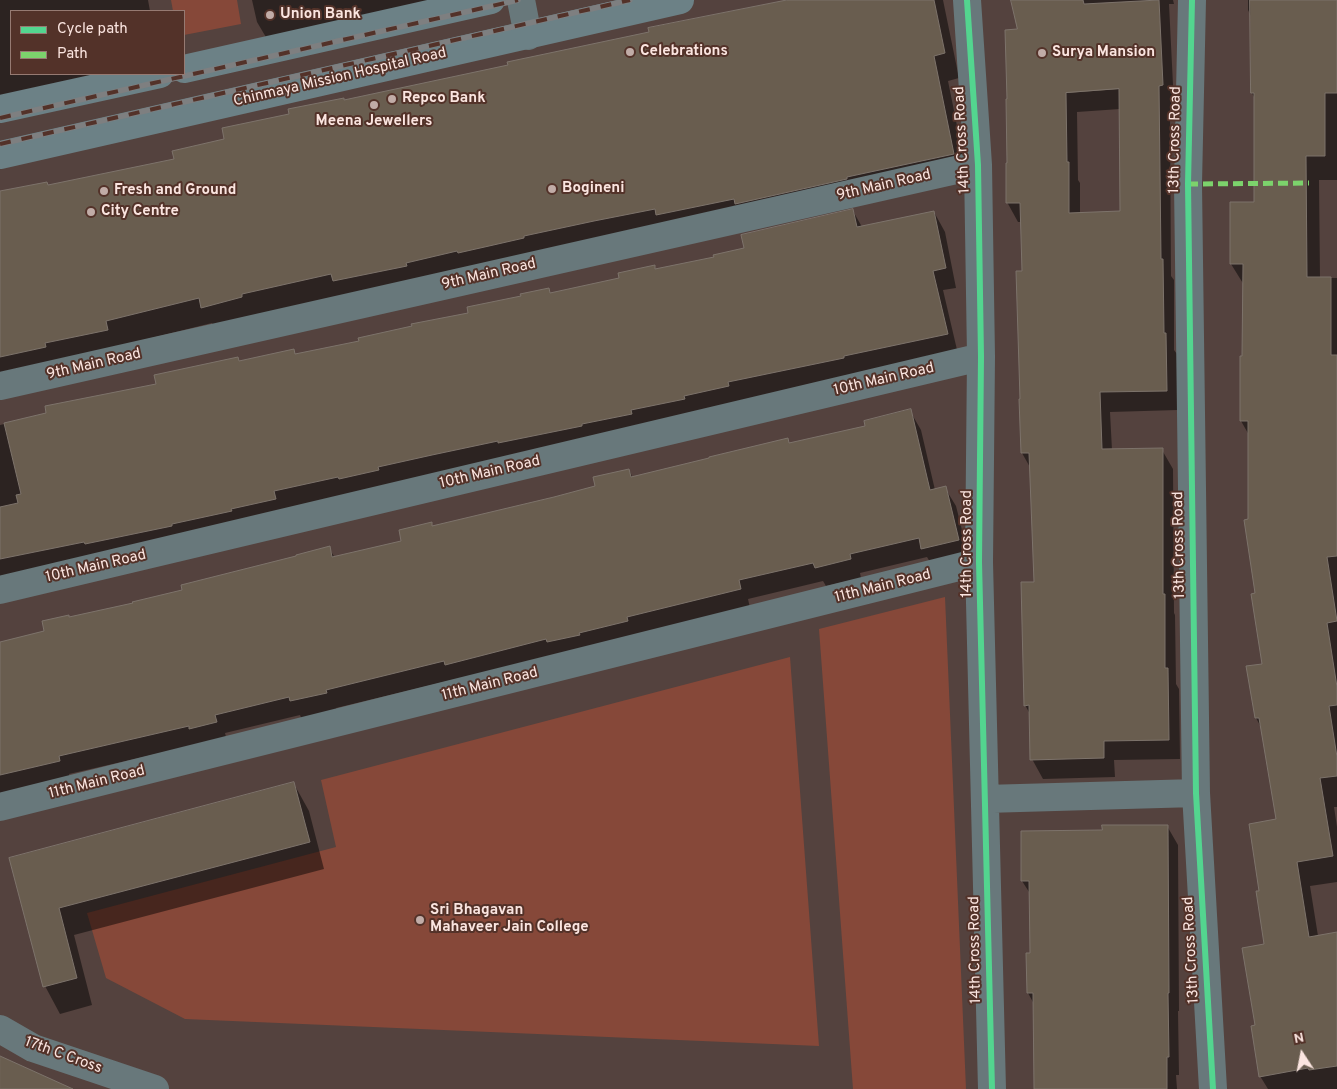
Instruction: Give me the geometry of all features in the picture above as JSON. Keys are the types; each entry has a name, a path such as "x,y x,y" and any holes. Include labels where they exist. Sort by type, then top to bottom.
{"main road":[{"path":"185,68 491,0"},
{"name":"Chinmaya Mission Hospital Road","path":"0,155 680,0"},
{"path":"0,110 156,75"}],"street":[{"path":"521,0 528,36"},
{"name":"14th Cross Road","path":"967,0 978,165 980,357 979,562 992,1089"},
{"name":"13th Cross Road","path":"1192,0 1188,184 1196,793 1212,1089"},
{"name":"9th Main Road","path":"0,386 978,165"},
{"name":"10th Main Road","path":"0,590 980,357"},
{"name":"11th Main Road","path":"0,807 979,562"},
{"path":"985,799 1196,793"},
{"name":"17th C Cross","path":"0,1030 33,1048 155,1089"}],"shaded area":[{"path":"171,0 237,0 241,24 185,35 185,10 173,10"},
{"path":"945,597 966,1089 853,1089 819,629"},
{"name":"Sri Bhagavan Mahaveer Jain College","path":"790,657 819,1046 185,1019 106,978 87,913 336,847 321,780"}],"building":[{"path":"787,0 934,0 945,53 934,56 954,154 735,204 734,199 656,215 655,209 524,236 524,238 406,263 407,266 333,281 331,274 242,294 242,297 201,308 199,298 106,321 108,330 45,343 46,347 0,357 0,191 47,182 48,185 174,159 172,151 224,139 222,128 289,114 288,109 344,98 344,100 508,65 507,62 649,32 648,28"},
{"path":"1011,0 1083,0 1084,4 1159,0 1163,85 1159,86 1161,259 1163,259 1167,391 1100,392 1102,449 1163,448 1163,594 1165,594 1165,668 1168,668 1169,740 1104,741 1104,758 1030,760 1029,705 1024,706 1021,582 1034,582 1029,453 1021,453 1019,399 1016,271 1022,271 1020,203 1006,203 1007,99 1005,30 1017,29","holes":["1119,89 1120,211 1069,213 1066,93"]},
{"path":"1250,0 1337,0 1337,93 1325,93 1325,156 1306,156 1307,277 1331,277 1331,355 1337,355 1337,556 1327,557 1337,621 1327,623 1337,687 1337,705 1329,706 1337,757 1337,776 1320,778 1333,856 1297,862 1309,937 1337,932 1337,1066 1309,1070 1308,1068 1259,1077 1251,1026 1255,1025 1242,948 1264,944 1256,891 1259,891 1249,824 1276,819 1259,718 1255,718 1246,666 1262,664 1251,594 1255,593 1244,520 1248,519 1248,421 1240,421 1243,264 1230,264 1230,202 1254,202 1254,93 1251,93"},
{"path":"853,209 857,227 934,211 946,268 933,271 948,334 728,382 729,386 684,396 685,399 631,410 632,414 582,424 582,426 498,443 498,441 378,467 379,470 339,479 338,477 274,491 276,499 172,524 172,526 0,559 0,507 18,503 16,495 21,494 4,423 46,413 45,406 156,384 154,375 238,357 239,361 294,349 295,354 359,341 358,338 412,326 411,324 468,313 467,307 521,296 520,294 549,288 550,293 619,278 618,273 655,265 655,269 714,257 713,255 744,248 741,235"},
{"path":"911,409 930,490 946,486 959,540 921,549 919,538 850,554 851,559 815,568 813,563 739,580 741,589 627,617 628,621 579,633 580,635 547,642 546,639 445,665 444,661 326,690 327,693 290,701 289,697 215,715 217,722 189,729 189,726 59,756 60,761 0,775 0,642 44,631 42,621 133,603 182,590 181,585 330,546 332,557 401,541 399,530 432,522 432,526 595,486 593,477 629,469 631,477 788,438 789,443 865,426 864,421"},
{"path":"294,782 310,842 59,908 77,978 43,987 9,858"},
{"path":"1102,825 1168,825 1169,1057 1167,1057 1167,1089 1034,1089 1033,993 1027,993 1026,953 1030,953 1029,881 1021,881 1021,831 1102,830"},
{"path":"0,1056 73,1089 0,1089"}],"railway":[{"path":"0,118 518,0"},
{"path":"0,144 630,0"}],"marked path":[{"path":"1188,184 1309,183"}],"cycle path":[{"path":"967,0 978,165 981,357 979,562 992,1089"},
{"path":"1192,0 1188,184 1196,793 1213,1089"}],"place":[{"name":"Union Bank","path":"270,15"},
{"name":"Celebrations","path":"630,52"},
{"name":"Surya Mansion","path":"1042,53"},
{"name":"Repco Bank","path":"392,99"},
{"name":"Meena Jewellers","path":"374,105"},
{"name":"Bogineni","path":"552,189"},
{"name":"Fresh and Ground","path":"104,191"},
{"name":"City Centre","path":"91,212"},
{"name":"Sri Bhagavan Mahaveer Jain College","path":"420,920"}]}
